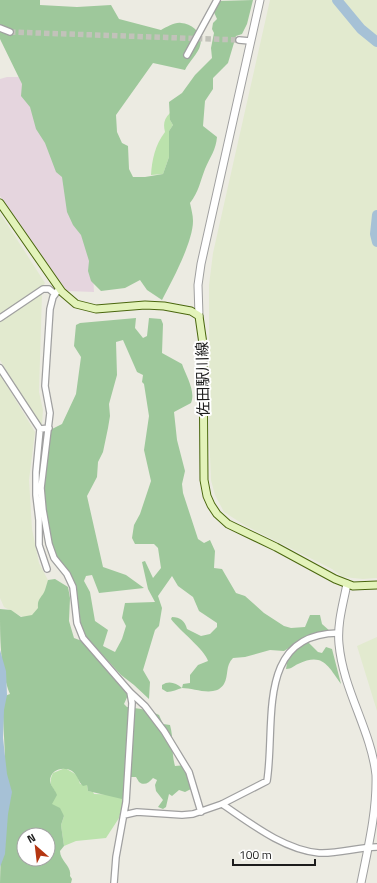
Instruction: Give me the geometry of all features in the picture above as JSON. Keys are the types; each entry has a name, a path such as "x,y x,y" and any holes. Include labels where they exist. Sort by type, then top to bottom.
{"main road":[{"path":"0,203 57,292 81,307 91,309 152,305 184,309 195,312 199,316"},
{"name":"佐田駅川線","path":"199,316 203,344 204,480 209,500 217,514 228,524 276,547 326,575 346,584 362,586 377,585"}],"street":[{"path":"187,55 217,0"},
{"path":"199,316 198,285 200,272 260,0"},
{"path":"0,28 10,32"},
{"path":"239,40 250,41"},
{"path":"0,318 43,290 49,289 57,292 50,309 45,386 50,409 41,488 42,510 49,544 54,558 67,574 73,587 77,623 83,638 130,692 154,716 189,772 201,812"},
{"path":"0,368 40,429 36,472 36,495 40,544 47,569"},
{"path":"40,429 49,428"},
{"path":"346,584 338,633 341,658 344,672 374,760 377,792 376,813 361,883"},
{"path":"124,815 137,812 182,815 201,812 222,804 267,781 270,763 271,712 275,678 284,658 294,647 306,640 324,633 338,633"},
{"path":"114,883 116,857 126,802 132,702 130,692"},
{"path":"222,804 279,840 318,853 377,847"}],"shaded area":[{"path":"7,77 19,77 74,199 92,251 94,292 67,291 62,287 0,196 0,79"}],"green space":[{"path":"0,0 40,0 40,5 77,7 111,5 119,19 161,30 174,24 181,23 190,25 196,30 200,37 200,46 185,70 153,63 116,115 117,132 122,143 128,146 129,169 133,177 145,177 163,174 169,157 169,131 173,125 170,120 169,102 182,93 195,75 212,58 211,48 214,33 212,29 213,23 217,19 213,10 219,1 253,0 247,24 242,34 236,36 228,63 213,78 213,89 205,101 203,126 217,137 216,142 197,190 190,203 193,221 190,240 162,300 147,290 140,280 125,288 101,291 91,281 88,271 89,261 81,235 73,225 67,212 62,177 56,172 45,143 36,129 30,107 21,96 22,84 0,39"},
{"path":"270,0 377,0 377,578 363,579 343,577 332,569 246,526 224,512 215,495 211,480 209,430 209,285 213,253"},
{"path":"170,113 170,120 173,125 169,131 169,157 163,174 151,175 155,153 165,132 164,122"},
{"path":"0,213 45,283 43,287 0,316"},
{"path":"42,294 39,392 43,410 42,424 39,425 0,360 0,321"},
{"path":"136,318 135,328 143,338 147,336 149,318 161,319 163,324 162,353 182,364 190,384 192,394 191,403 174,412 177,440 185,471 182,484 183,493 198,539 204,543 210,540 215,551 214,568 222,569 236,593 245,596 264,613 284,626 291,628 305,627 310,615 320,615 322,624 331,632 313,636 308,642 318,652 322,653 326,647 332,649 341,684 328,667 319,660 306,661 286,669 288,657 300,641 284,651 270,650 245,657 233,658 229,664 224,684 215,691 182,688 183,684 190,683 190,675 198,665 208,661 202,651 175,624 171,619 172,617 182,620 187,629 201,636 210,634 217,627 217,623 199,611 193,597 178,586 172,576 158,596 162,608 159,626 155,630 143,670 150,682 149,699 121,675 87,638 81,627 75,587 58,561 49,539 42,483 50,430 62,424 76,394 81,357 74,346 76,325 80,323","holes":["123,340 137,372 143,375 142,382 144,384 149,416 144,450 151,481 140,514 134,525 132,538 135,544 154,544 158,548 161,568 153,578 145,561 142,562 148,589 155,602 125,603 122,618 126,626 122,639 115,652 103,646 108,630 95,621 90,592 84,581 86,576 92,575 99,593 144,588 126,575 103,567 87,496 97,477 98,462 103,452 108,428 110,416 109,404 117,375 116,342"]},
{"path":"0,374 35,432 29,480 32,529 39,563 50,584 40,611 26,619 4,607 0,598"},
{"path":"55,579 68,587 70,598 69,621 74,638 82,641 129,693 124,704 127,707 155,713 159,715 163,724 170,725 175,766 186,765 189,768 192,776 192,785 191,789 185,792 179,790 172,796 169,794 166,807 163,809 158,807 163,800 156,791 155,785 157,780 153,778 148,783 143,784 139,782 136,777 127,777 125,795 122,799 88,791 87,785 83,786 76,774 72,771 62,769 55,771 52,774 50,781 57,795 52,804 60,808 64,816 61,825 64,846 60,851 62,858 69,869 72,879 71,883 0,883 3,768 5,756 2,697 10,694 2,664 0,609 11,610 21,617 32,615 38,608 39,600 45,590 48,580"},
{"path":"377,637 377,711 357,646"},
{"path":"165,683 172,683 182,688 167,692 162,689 162,685"},
{"path":"65,768 77,775 80,784 87,785 88,791 93,792 94,794 125,795 119,818 106,838 76,841 64,846 61,825 64,816 51,804 55,791 52,787 51,778 53,773"}],"water":[{"path":"0,650 6,671 7,695 4,710 3,738 7,774 12,792 8,814 5,854 0,867"}],"waterway":[{"path":"337,0 361,29 377,42"},
{"path":"377,215 375,234 377,242"}],"tunnel":[{"path":"10,32 239,40"}]}
